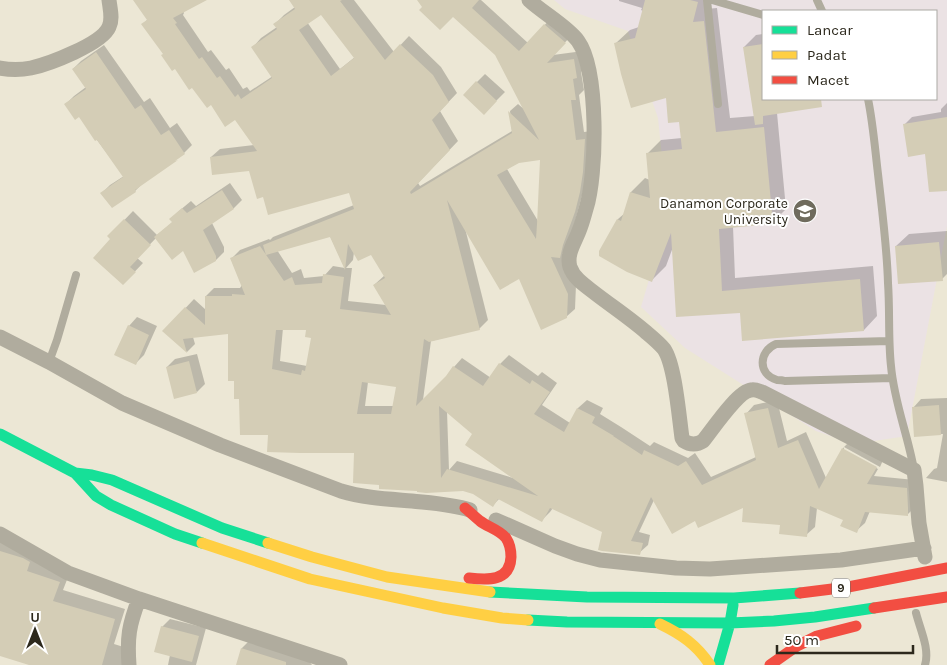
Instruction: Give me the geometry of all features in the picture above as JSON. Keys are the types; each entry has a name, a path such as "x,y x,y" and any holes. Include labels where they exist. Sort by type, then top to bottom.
{"highway":[{"path":"0,434 75,473 96,496 138,518 175,534 310,579 443,608 502,618 567,622 730,623"},
{"path":"75,473 112,480 222,528 265,543 387,577 498,593 734,598 730,623 718,665"},
{"path":"424,583 454,576 494,579 502,577 509,568 511,547 505,537 481,523 465,508"},
{"name":"9","path":"734,598 782,595 848,587 947,568"},
{"path":"911,614 931,607 945,597"},
{"name":"9","path":"730,623 815,617 945,597"},
{"path":"659,623 692,642 701,651 710,665"},
{"path":"770,665 797,646 817,636 870,623"}],"street":[{"path":"0,68 31,68 62,58 88,45 107,31 110,25 109,0"},
{"path":"529,0 571,34 579,43 584,51 591,84 594,134 593,177 589,201 570,254 570,266 577,279 640,327 665,350 672,374 684,441 693,444 703,441 734,401 748,390 753,389 914,470 918,523 927,571"},
{"path":"0,337 122,403 220,444 341,491 381,499 446,504 465,508 498,520 555,546 600,560 638,565 710,569 841,560 924,548"},
{"path":"0,534 68,573 139,599 340,665"},
{"path":"129,665 128,637 131,621 139,599"}],"lane":[{"path":"707,0 718,104"},
{"path":"712,0 762,14"},
{"path":"868,100 885,239 893,388 914,470"},
{"path":"48,362 57,340 76,275"},
{"path":"889,341 776,344 765,352 762,363 771,377 785,381 892,378"},
{"path":"911,614 926,651 925,665"}],"shaded area":[{"name":"Danamon Corporate University","path":"554,0 947,0 947,226 907,436 854,444 816,431 685,348 641,307 660,242 666,196 658,118 628,31 565,9"}],"building":[{"path":"133,0 207,0 173,18 177,23 175,24 199,59 202,57 217,78 220,76 235,97 238,94 241,99 272,78 251,47 277,29 273,24 295,9 289,0 342,0 340,1 385,60 400,44 433,75 449,102 432,120 450,150 410,192 411,194 512,133 508,111 539,140 495,55 453,17 440,30 419,10 422,7 417,0 479,0 472,8 519,51 544,24 566,43 547,63 574,59 577,78 573,79 576,100 571,100 576,140 585,139 583,172 575,212 560,258 551,257 568,294 567,318 541,330 519,279 500,290 447,200 480,330 429,342 424,339 416,406 446,376 453,366 483,386 499,363 530,384 532,380 550,392 534,414 564,432 577,408 595,417 592,423 642,455 644,450 678,466 686,461 702,485 756,460 744,413 768,408 778,448 798,440 819,489 842,448 877,467 867,484 907,488 908,516 865,512 857,533 840,526 843,520 810,506 807,537 779,534 780,525 742,522 743,508 698,528 695,521 672,534 651,497 631,541 643,543 640,555 602,551 598,550 602,532 550,508 542,522 498,499 493,507 473,494 463,491 426,493 379,489 379,485 353,483 354,453 267,452 268,435 240,435 239,399 234,399 234,381 228,381 228,334 183,339 187,353 162,331 185,307 205,325 205,296 245,295 230,258 260,246 266,255 263,245 354,209 349,193 268,215 263,197 257,199 249,171 212,175 210,157 257,151 235,120 225,127 211,105 207,108 192,88 189,90 175,69 172,71 161,55 163,54 141,24 147,20","holes":["321,15 354,58 331,76 299,30","540,160 536,239 497,175 519,163","330,237 345,270 348,244 358,261 371,255 385,278 373,285 391,315 340,309 344,277 323,274 322,283 295,285 292,277 284,281 266,255","276,330 306,330 305,337 311,338 305,371 302,370 301,375 272,369","362,382 396,387 391,414 357,414","439,406 472,434 465,445 538,496 447,469 441,478"]},
{"path":"645,0 690,0 698,2 693,22 704,21 716,132 764,127 773,224 719,229 722,291 860,279 864,331 742,341 740,313 676,317 671,233 652,282 627,272 599,256 599,251 617,219 621,221 630,192 650,198 646,153 682,149 679,122 668,123 666,98 631,108 621,74 614,43 635,38"},
{"path":"762,44 762,100 821,100 822,107 763,116 763,124 755,125 743,47"},
{"path":"96,52 135,109 141,105 161,135 169,130 185,154 112,208 100,193 123,177 79,117 75,120 64,104 86,89 72,69"},
{"path":"476,81 497,101 484,115 463,95"},
{"path":"947,117 947,191 929,192 925,154 908,157 903,124"},
{"path":"222,190 234,209 203,230 216,256 216,261 194,273 183,251 172,260 154,237 172,222 169,219 182,208 187,213"},
{"path":"124,219 151,245 130,267 136,272 123,285 93,258 110,239 107,236"},
{"path":"939,242 943,281 898,284 895,246"},
{"path":"128,325 149,335 136,365 114,355"},
{"path":"189,361 197,393 174,399 166,367"},
{"path":"939,405 941,435 914,437 912,407"},
{"path":"0,551 30,562 27,571 60,582 53,601 115,619 102,665 29,665 0,656"},
{"path":"161,626 199,636 192,662 154,652"},
{"path":"241,648 286,662 286,665 236,665"}],"traffic: fast":[{"path":"0,434 75,473 96,496 111,505 175,534 202,543"},
{"path":"75,473 112,480 222,528 268,543"},
{"path":"490,592 587,597 734,598 800,593"},
{"path":"718,665 733,605"},
{"path":"528,620 730,623 815,617 874,608"}],"traffic: slow":[{"path":"202,543 310,579 443,608 502,618 528,620"},
{"path":"268,543 387,577 490,592"},
{"path":"660,624 688,641 710,665"}],"traffic: jam":[{"path":"465,508 480,521 506,538 511,555 510,565 502,575 490,579 469,578"},
{"path":"800,593 848,587 947,568"},
{"path":"874,608 947,597"},
{"path":"770,665 797,646 817,636 856,626"}],"place":[{"name":"Danamon Corporate University","path":"805,211"}]}
